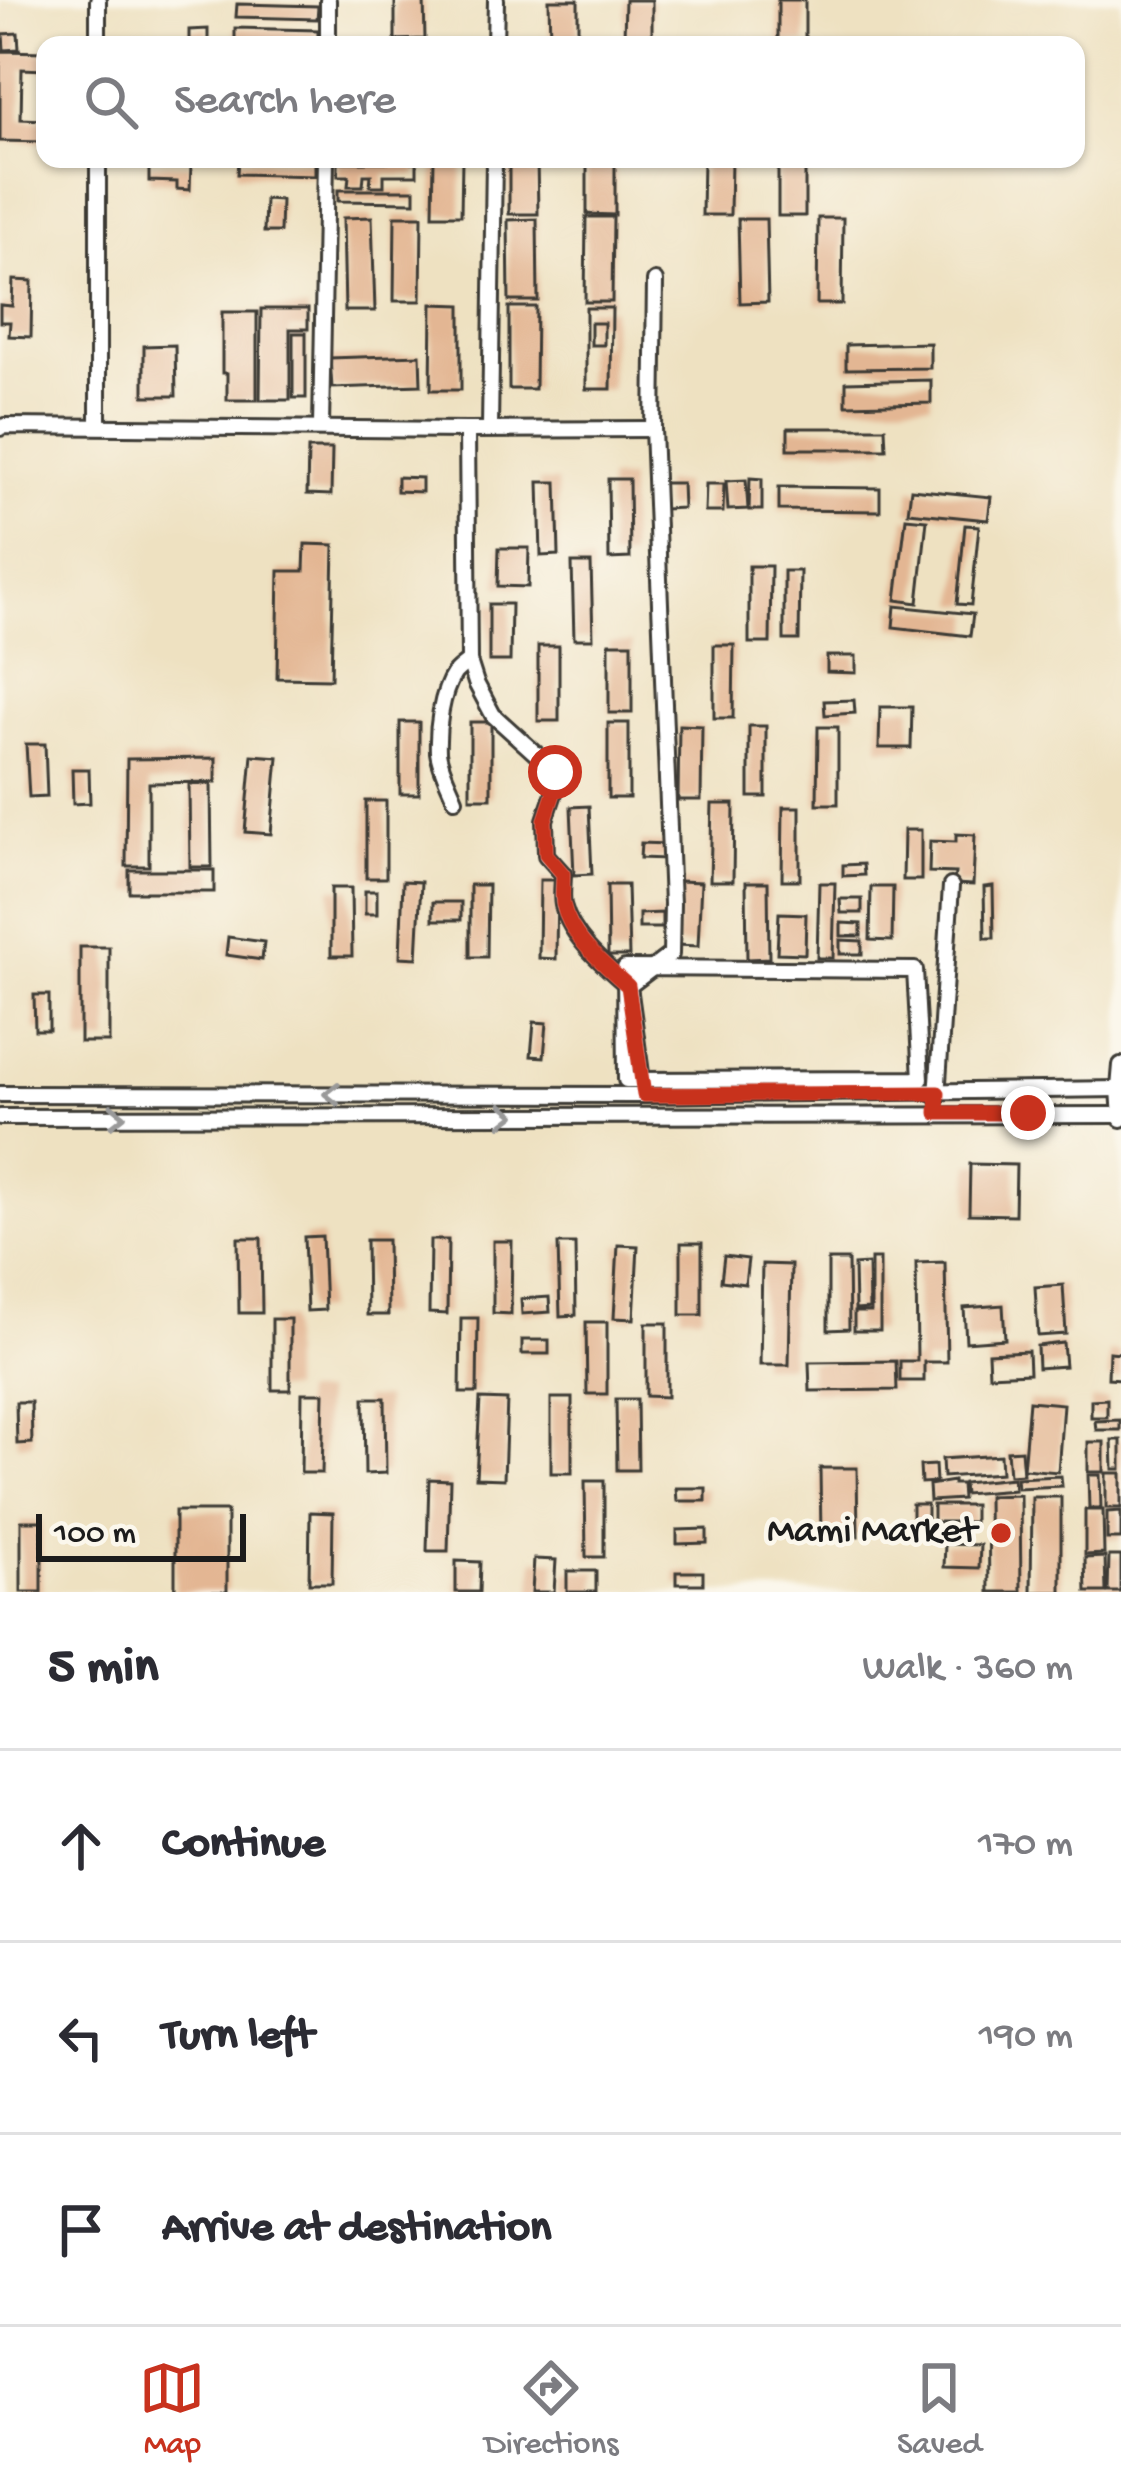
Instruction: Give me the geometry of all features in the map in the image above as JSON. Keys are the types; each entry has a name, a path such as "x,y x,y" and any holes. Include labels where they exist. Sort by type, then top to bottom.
{"street":[{"path":"98,0 98,36"},
{"path":"328,0 328,36"},
{"path":"495,36 496,0"},
{"path":"98,168 98,426"},
{"path":"321,428 326,168"},
{"path":"490,428 494,168"},
{"path":"628,986 670,954 672,904 653,429 656,281"},
{"path":"0,428 653,429"},
{"path":"466,430 469,661 493,715 555,772 557,784 545,820 546,854 563,874 563,905 579,935 594,956 628,986 644,1095"},
{"path":"455,799 438,751 443,704 454,674 469,661"},
{"path":"937,1113 951,886"},
{"path":"626,968 914,970 921,1079 626,1080 626,968"},
{"path":"0,1117 1121,1116 1121,1065"},
{"path":"0,1094 644,1095 1120,1088"}],"building":[{"path":"395,0 424,0 425,36 395,36"},
{"path":"549,0 578,0 578,36 550,36"},
{"path":"625,0 652,0 652,36 624,36"},
{"path":"778,0 805,0 805,36 778,36"},
{"path":"237,4 318,6 317,19 236,17"},
{"path":"235,28 318,30 318,36 235,36"},
{"path":"208,29 208,36 189,36 189,30"},
{"path":"18,33 19,49 4,50 3,34"},
{"path":"0,51 36,52 36,70 22,69 21,119 36,120 36,142 0,141"},
{"path":"149,168 191,168 190,190 177,189 177,182 149,181"},
{"path":"237,168 315,168 315,176 237,174"},
{"path":"338,168 417,168 417,175 384,175 384,186 370,186 371,175 364,175 363,186 348,186 349,176 338,176"},
{"path":"434,168 462,168 461,215 433,215"},
{"path":"509,168 537,168 538,214 509,214"},
{"path":"587,168 615,168 615,215 587,214"},
{"path":"703,168 731,168 730,215 702,215"},
{"path":"778,168 805,168 805,216 778,216"},
{"path":"338,190 415,190 415,202 338,201"},
{"path":"265,199 281,200 280,232 264,232"},
{"path":"395,216 422,216 421,301 394,301"},
{"path":"372,217 375,311 345,311 343,218"},
{"path":"586,217 613,217 612,302 585,302"},
{"path":"818,218 843,218 842,304 817,304"},
{"path":"537,219 538,301 509,301 508,220"},
{"path":"738,219 766,219 768,302 740,303"},
{"path":"13,280 32,281 31,337 9,336 10,322 0,322 0,305 12,306"},
{"path":"432,304 461,305 461,390 431,390"},
{"path":"509,307 536,307 535,389 509,389"},
{"path":"586,308 612,308 611,389 586,389","holes":["591,323 604,323 604,345 591,345"]},
{"path":"261,309 308,309 308,329 290,329 290,400 260,400"},
{"path":"222,312 257,312 257,400 227,400"},
{"path":"293,333 306,333 306,398 293,398"},
{"path":"930,343 930,368 846,369 846,345"},
{"path":"175,345 176,396 144,396 144,346"},
{"path":"420,355 421,385 332,388 330,358"},
{"path":"931,380 931,403 846,405 846,382"},
{"path":"788,428 885,428 886,449 788,449"},
{"path":"308,449 332,449 331,495 307,494"},
{"path":"397,477 422,478 422,492 397,491"},
{"path":"750,478 762,479 762,510 749,510"},
{"path":"608,479 629,479 630,558 609,559"},
{"path":"746,480 748,509 728,510 726,481"},
{"path":"539,482 557,482 559,555 541,556"},
{"path":"663,483 682,483 683,508 664,509"},
{"path":"706,484 724,484 723,512 705,512"},
{"path":"779,487 880,488 880,511 779,510"},
{"path":"911,489 991,497 988,520 908,512"},
{"path":"906,518 927,520 918,603 896,600"},
{"path":"965,525 979,526 971,605 957,604"},
{"path":"305,544 334,545 331,679 277,678 279,571 304,571"},
{"path":"499,548 529,548 528,587 498,586"},
{"path":"572,563 591,563 593,639 574,639"},
{"path":"749,566 771,566 770,643 749,643"},
{"path":"784,571 800,571 799,640 784,640"},
{"path":"489,604 511,604 510,661 489,661"},
{"path":"895,606 973,614 970,636 893,627"},
{"path":"609,643 632,643 632,713 609,713"},
{"path":"714,645 734,645 733,718 714,718"},
{"path":"538,646 559,646 559,721 538,721"},
{"path":"827,656 856,656 856,673 827,672"},
{"path":"854,700 855,713 825,715 824,701"},
{"path":"880,707 912,707 911,748 879,748"},
{"path":"400,722 419,722 419,794 400,794"},
{"path":"470,722 491,722 491,798 470,798"},
{"path":"608,723 629,723 629,798 608,798"},
{"path":"679,725 702,726 701,800 678,800"},
{"path":"749,726 766,726 766,797 749,797"},
{"path":"818,727 838,727 838,804 817,804"},
{"path":"26,744 45,744 47,796 29,797"},
{"path":"252,755 278,757 271,834 245,832"},
{"path":"216,758 216,782 149,783 149,866 126,866 127,759"},
{"path":"72,769 89,769 90,803 73,804"},
{"path":"189,784 211,784 212,867 190,867"},
{"path":"366,801 386,801 386,878 366,878"},
{"path":"712,804 734,804 733,881 710,881"},
{"path":"589,806 592,874 574,875 571,807"},
{"path":"783,807 800,807 800,880 782,880"},
{"path":"904,830 921,830 921,880 903,880"},
{"path":"956,834 975,835 973,885 954,884 955,873 929,872 930,841 956,842"},
{"path":"641,843 666,844 666,859 640,858"},
{"path":"863,864 864,875 843,876 843,865"},
{"path":"129,870 214,870 214,892 129,892"},
{"path":"540,880 557,880 556,959 539,958"},
{"path":"403,881 421,882 417,958 400,957"},
{"path":"679,881 701,882 698,946 676,945"},
{"path":"746,882 768,882 769,958 747,959"},
{"path":"819,883 835,883 833,958 817,958"},
{"path":"470,885 488,885 487,957 470,957"},
{"path":"607,885 627,885 629,956 608,956"},
{"path":"993,886 994,938 985,938 984,887"},
{"path":"871,887 893,887 892,941 870,940"},
{"path":"331,888 351,888 352,956 331,956"},
{"path":"365,891 377,891 377,914 365,914"},
{"path":"840,899 862,899 862,913 841,913"},
{"path":"433,902 461,902 461,920 433,920"},
{"path":"662,913 662,928 639,928 639,914"},
{"path":"779,913 806,914 805,954 777,953"},
{"path":"841,923 861,924 861,936 841,936"},
{"path":"228,937 264,942 262,960 226,955"},
{"path":"840,940 862,941 862,954 840,954"},
{"path":"80,947 109,947 109,1042 80,1042"},
{"path":"34,995 49,995 49,1030 35,1030"},
{"path":"534,1022 547,1023 544,1057 531,1056"},
{"path":"970,1164 1016,1165 1015,1215 969,1214"},
{"path":"322,1236 325,1310 307,1311 304,1237"},
{"path":"238,1238 261,1238 262,1313 239,1313"},
{"path":"366,1240 387,1240 388,1315 367,1315"},
{"path":"430,1240 448,1240 447,1314 429,1313"},
{"path":"493,1241 512,1241 511,1314 493,1313"},
{"path":"681,1243 702,1243 702,1315 681,1315"},
{"path":"558,1244 575,1244 576,1315 560,1316"},
{"path":"618,1245 638,1246 634,1319 614,1318"},
{"path":"724,1256 748,1259 745,1284 721,1281"},
{"path":"871,1259 880,1259 880,1331 854,1331 854,1312 871,1312"},
{"path":"828,1260 848,1260 849,1329 828,1330"},
{"path":"945,1262 947,1362 924,1362 924,1381 900,1381 900,1361 917,1361 916,1263"},
{"path":"762,1264 791,1265 789,1365 760,1365"},
{"path":"868,1264 869,1309 855,1310 854,1265"},
{"path":"1063,1285 1066,1334 1038,1336 1035,1287"},
{"path":"549,1297 550,1312 522,1314 521,1299"},
{"path":"1003,1305 1005,1339 966,1342 964,1308"},
{"path":"461,1318 478,1318 477,1393 460,1393"},
{"path":"272,1319 290,1319 290,1390 272,1390"},
{"path":"586,1322 607,1322 607,1394 587,1394"},
{"path":"646,1323 667,1323 667,1397 646,1396"},
{"path":"522,1340 549,1340 549,1354 522,1354"},
{"path":"1063,1343 1065,1366 1038,1368 1037,1346"},
{"path":"1028,1351 1029,1373 989,1375 988,1353"},
{"path":"1109,1352 1121,1353 1121,1379 1108,1378"},
{"path":"896,1361 897,1390 810,1391 809,1362"},
{"path":"302,1393 324,1393 322,1473 301,1473"},
{"path":"364,1398 385,1398 386,1473 365,1474"},
{"path":"551,1398 572,1398 572,1473 551,1473"},
{"path":"480,1399 507,1400 504,1479 476,1478"},
{"path":"616,1399 637,1399 638,1470 617,1470"},
{"path":"1107,1399 1107,1417 1091,1417 1091,1400"},
{"path":"1029,1401 1063,1404 1058,1472 1023,1469"},
{"path":"16,1402 31,1402 32,1443 17,1444"},
{"path":"1120,1420 1120,1430 1096,1430 1095,1421"},
{"path":"1112,1440 1121,1440 1121,1469 1113,1469"},
{"path":"1088,1442 1104,1442 1104,1472 1088,1472"},
{"path":"1021,1450 1023,1474 1009,1475 1007,1451"},
{"path":"1000,1455 1001,1473 943,1477 942,1459"},
{"path":"935,1465 936,1482 921,1483 920,1466"},
{"path":"820,1468 857,1468 858,1536 821,1536"},
{"path":"1106,1473 1121,1473 1121,1508 1106,1508"},
{"path":"1088,1475 1100,1475 1101,1508 1089,1508"},
{"path":"1061,1476 1062,1486 1017,1488 1016,1478"},
{"path":"1013,1478 1014,1490 964,1494 963,1483"},
{"path":"429,1479 450,1480 448,1551 427,1551"},
{"path":"585,1481 604,1481 604,1557 586,1557"},
{"path":"961,1484 962,1499 930,1501 929,1485"},
{"path":"676,1488 706,1488 706,1501 677,1501"},
{"path":"1020,1495 1021,1592 989,1592 988,1496"},
{"path":"1032,1497 1061,1497 1061,1592 1031,1592"},
{"path":"912,1504 927,1504 927,1521 912,1521"},
{"path":"933,1505 974,1505 974,1522 933,1522"},
{"path":"1085,1510 1103,1510 1104,1554 1085,1555"},
{"path":"175,1511 227,1511 227,1592 175,1592"},
{"path":"1121,1511 1121,1539 1107,1539 1107,1512"},
{"path":"310,1512 333,1513 332,1583 309,1583"},
{"path":"21,1521 42,1521 42,1592 21,1592"},
{"path":"707,1529 707,1543 677,1544 677,1530"},
{"path":"945,1544 980,1545 979,1568 944,1567"},
{"path":"1109,1556 1121,1556 1121,1592 1108,1592"},
{"path":"1105,1557 1106,1592 1086,1592 1085,1558"},
{"path":"534,1559 556,1560 554,1592 532,1592"},
{"path":"456,1561 480,1562 479,1592 456,1592"},
{"path":"567,1571 596,1571 596,1592 567,1592"},
{"path":"676,1572 703,1572 703,1584 676,1584"}],"place":[{"name":"Mami Market","path":"1001,1533"}],"route":[{"path":"555,772 557,784 545,820 546,854 563,874 563,905 579,935 594,956 628,986 644,1095 938,1093 937,1113 1028,1113"}]}
